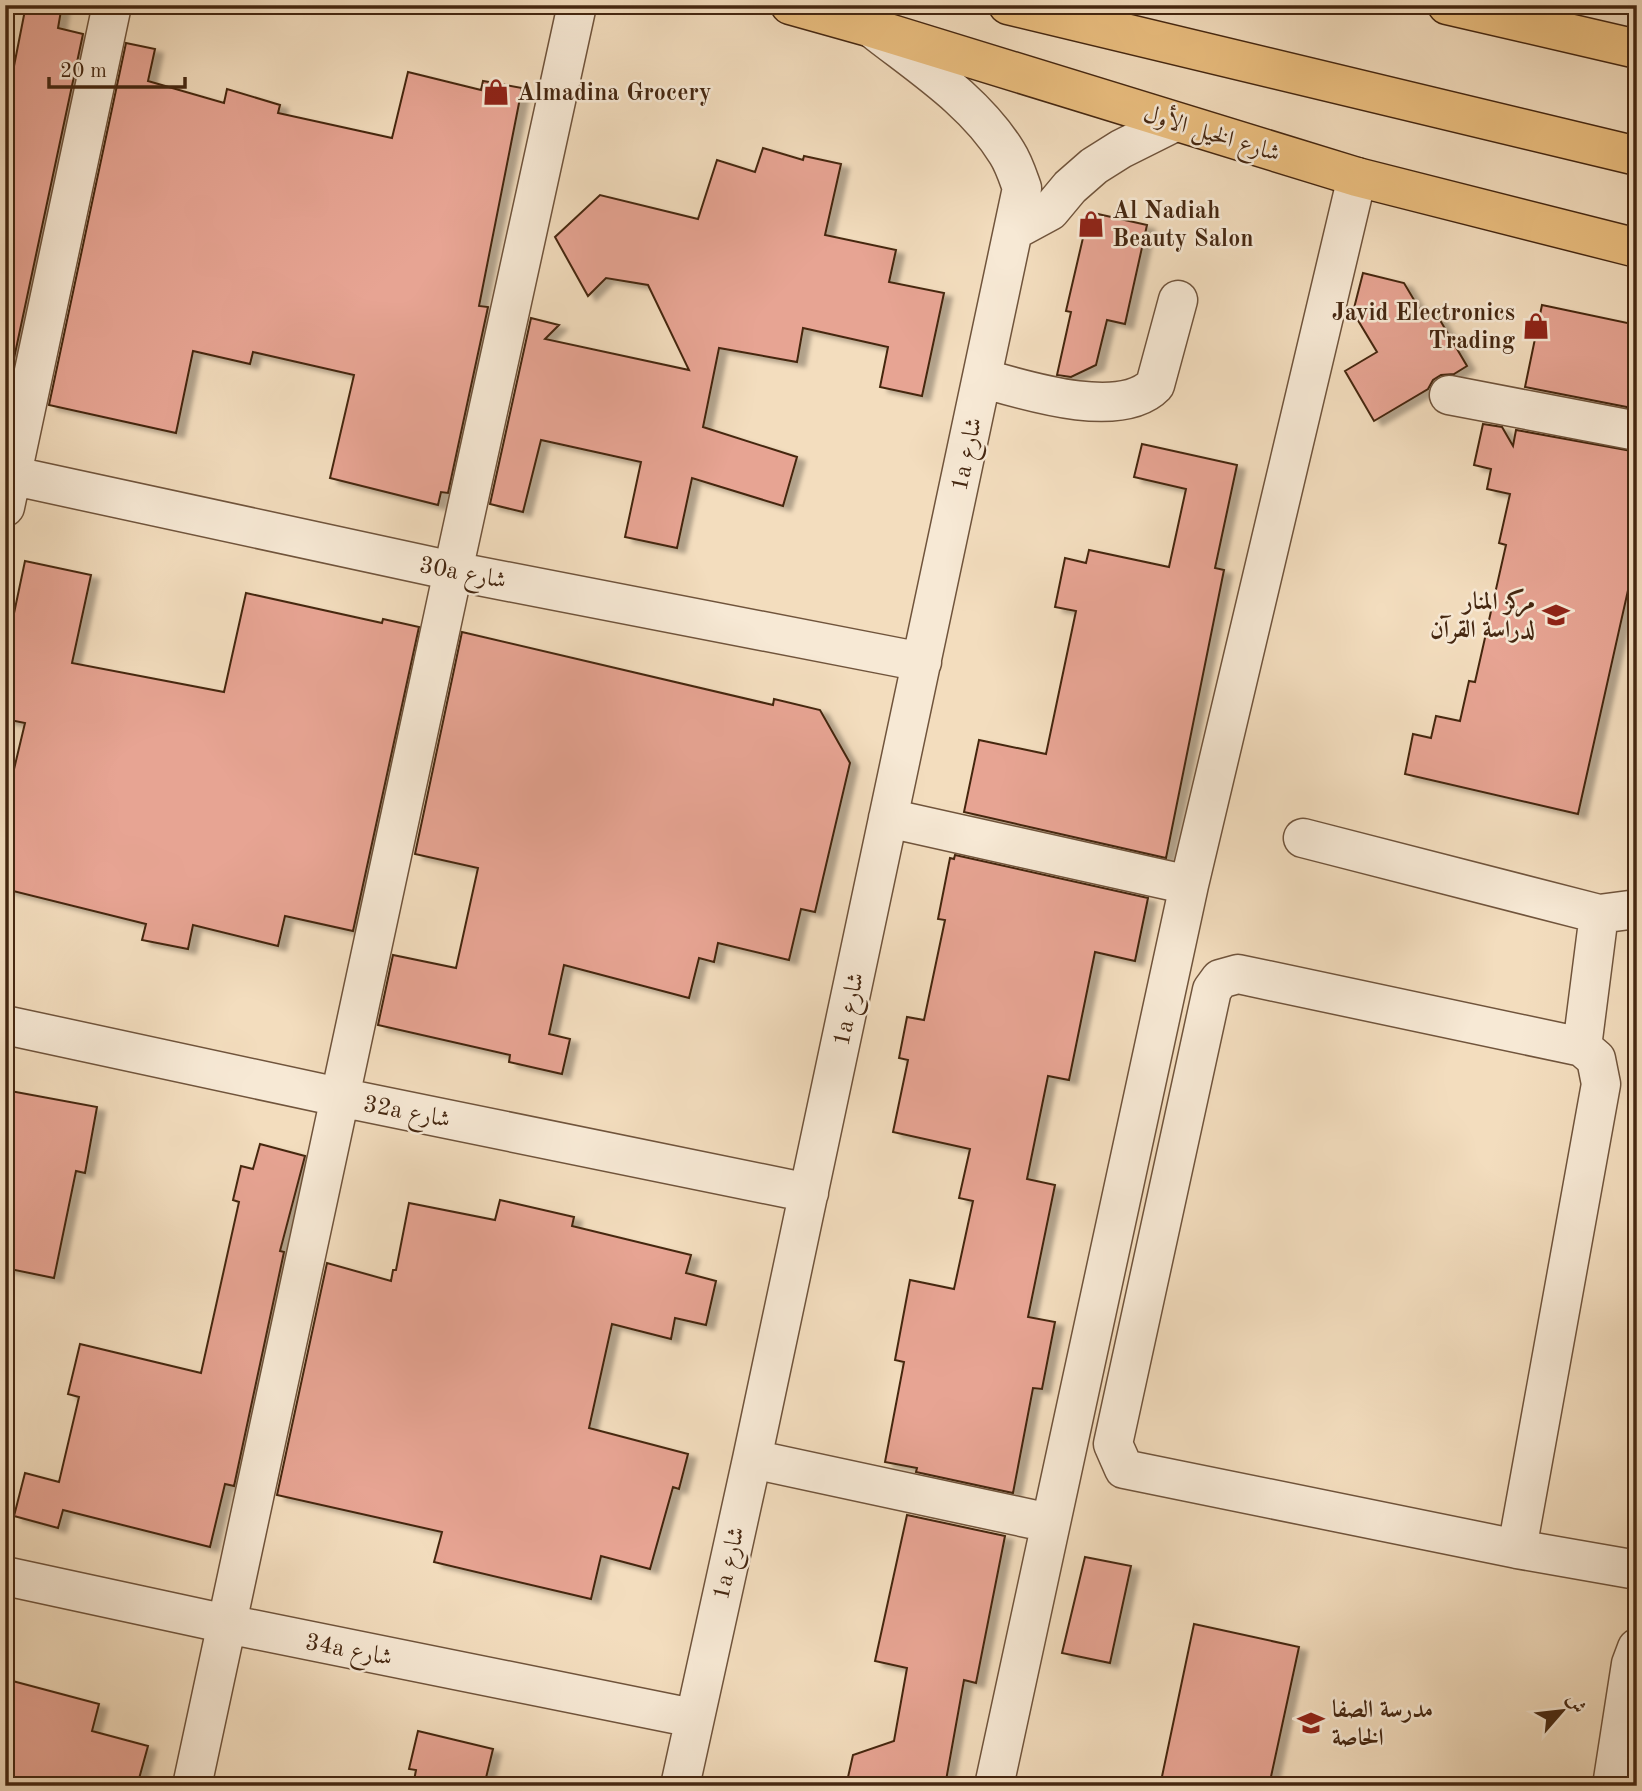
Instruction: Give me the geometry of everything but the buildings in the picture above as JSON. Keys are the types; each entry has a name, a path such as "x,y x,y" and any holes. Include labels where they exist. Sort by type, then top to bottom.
{"main road":[{"name":"شارع الخيل الأول","path":"790,5 853,16 1175,122 1357,177 1637,248"},
{"path":"1008,5 1637,156"},
{"path":"1447,5 1637,49"}],"street":[{"path":"7,485 112,5"},
{"path":"192,1786 577,5"},
{"name":"1a شارع","path":"680,1786 1022,188 1009,155 989,127 968,105 853,16"},
{"path":"1013,231 1050,211 1070,187 1094,166 1175,122"},
{"path":"994,1786 1189,885 1357,177"},
{"path":"982,378 1054,398 1093,402 1138,397 1155,385 1178,300"},
{"path":"1449,394 1637,431"},
{"name":"30a شارع","path":"7,485 922,662"},
{"path":"888,818 1189,885"},
{"path":"1303,838 1599,914 1637,909"},
{"path":"1583,1047 1599,914"},
{"path":"1517,1549 1601,1084 1595,1059 1583,1047 1238,974 1220,979 1212,990 1113,1444 1124,1469 1517,1549 1637,1570"},
{"name":"32a شارع","path":"5,1025 339,1097 809,1192"},
{"path":"752,1459 1050,1522"},
{"name":"34a شارع","path":"5,1576 227,1624 693,1718"},
{"path":"1612,1786 1631,1664 1637,1648"}],"place":[{"name":"Almadina Grocery","path":"496,92"},
{"name":"Al Nadiah Beauty Salon","path":"1091,224"},
{"name":"Javid Electronics Trading","path":"1536,326"},
{"name":"مركز المنار لدراسة القرآن","path":"1556,615"},
{"name":"مدرسة الصفا الخاصة","path":"1311,1723"}]}
